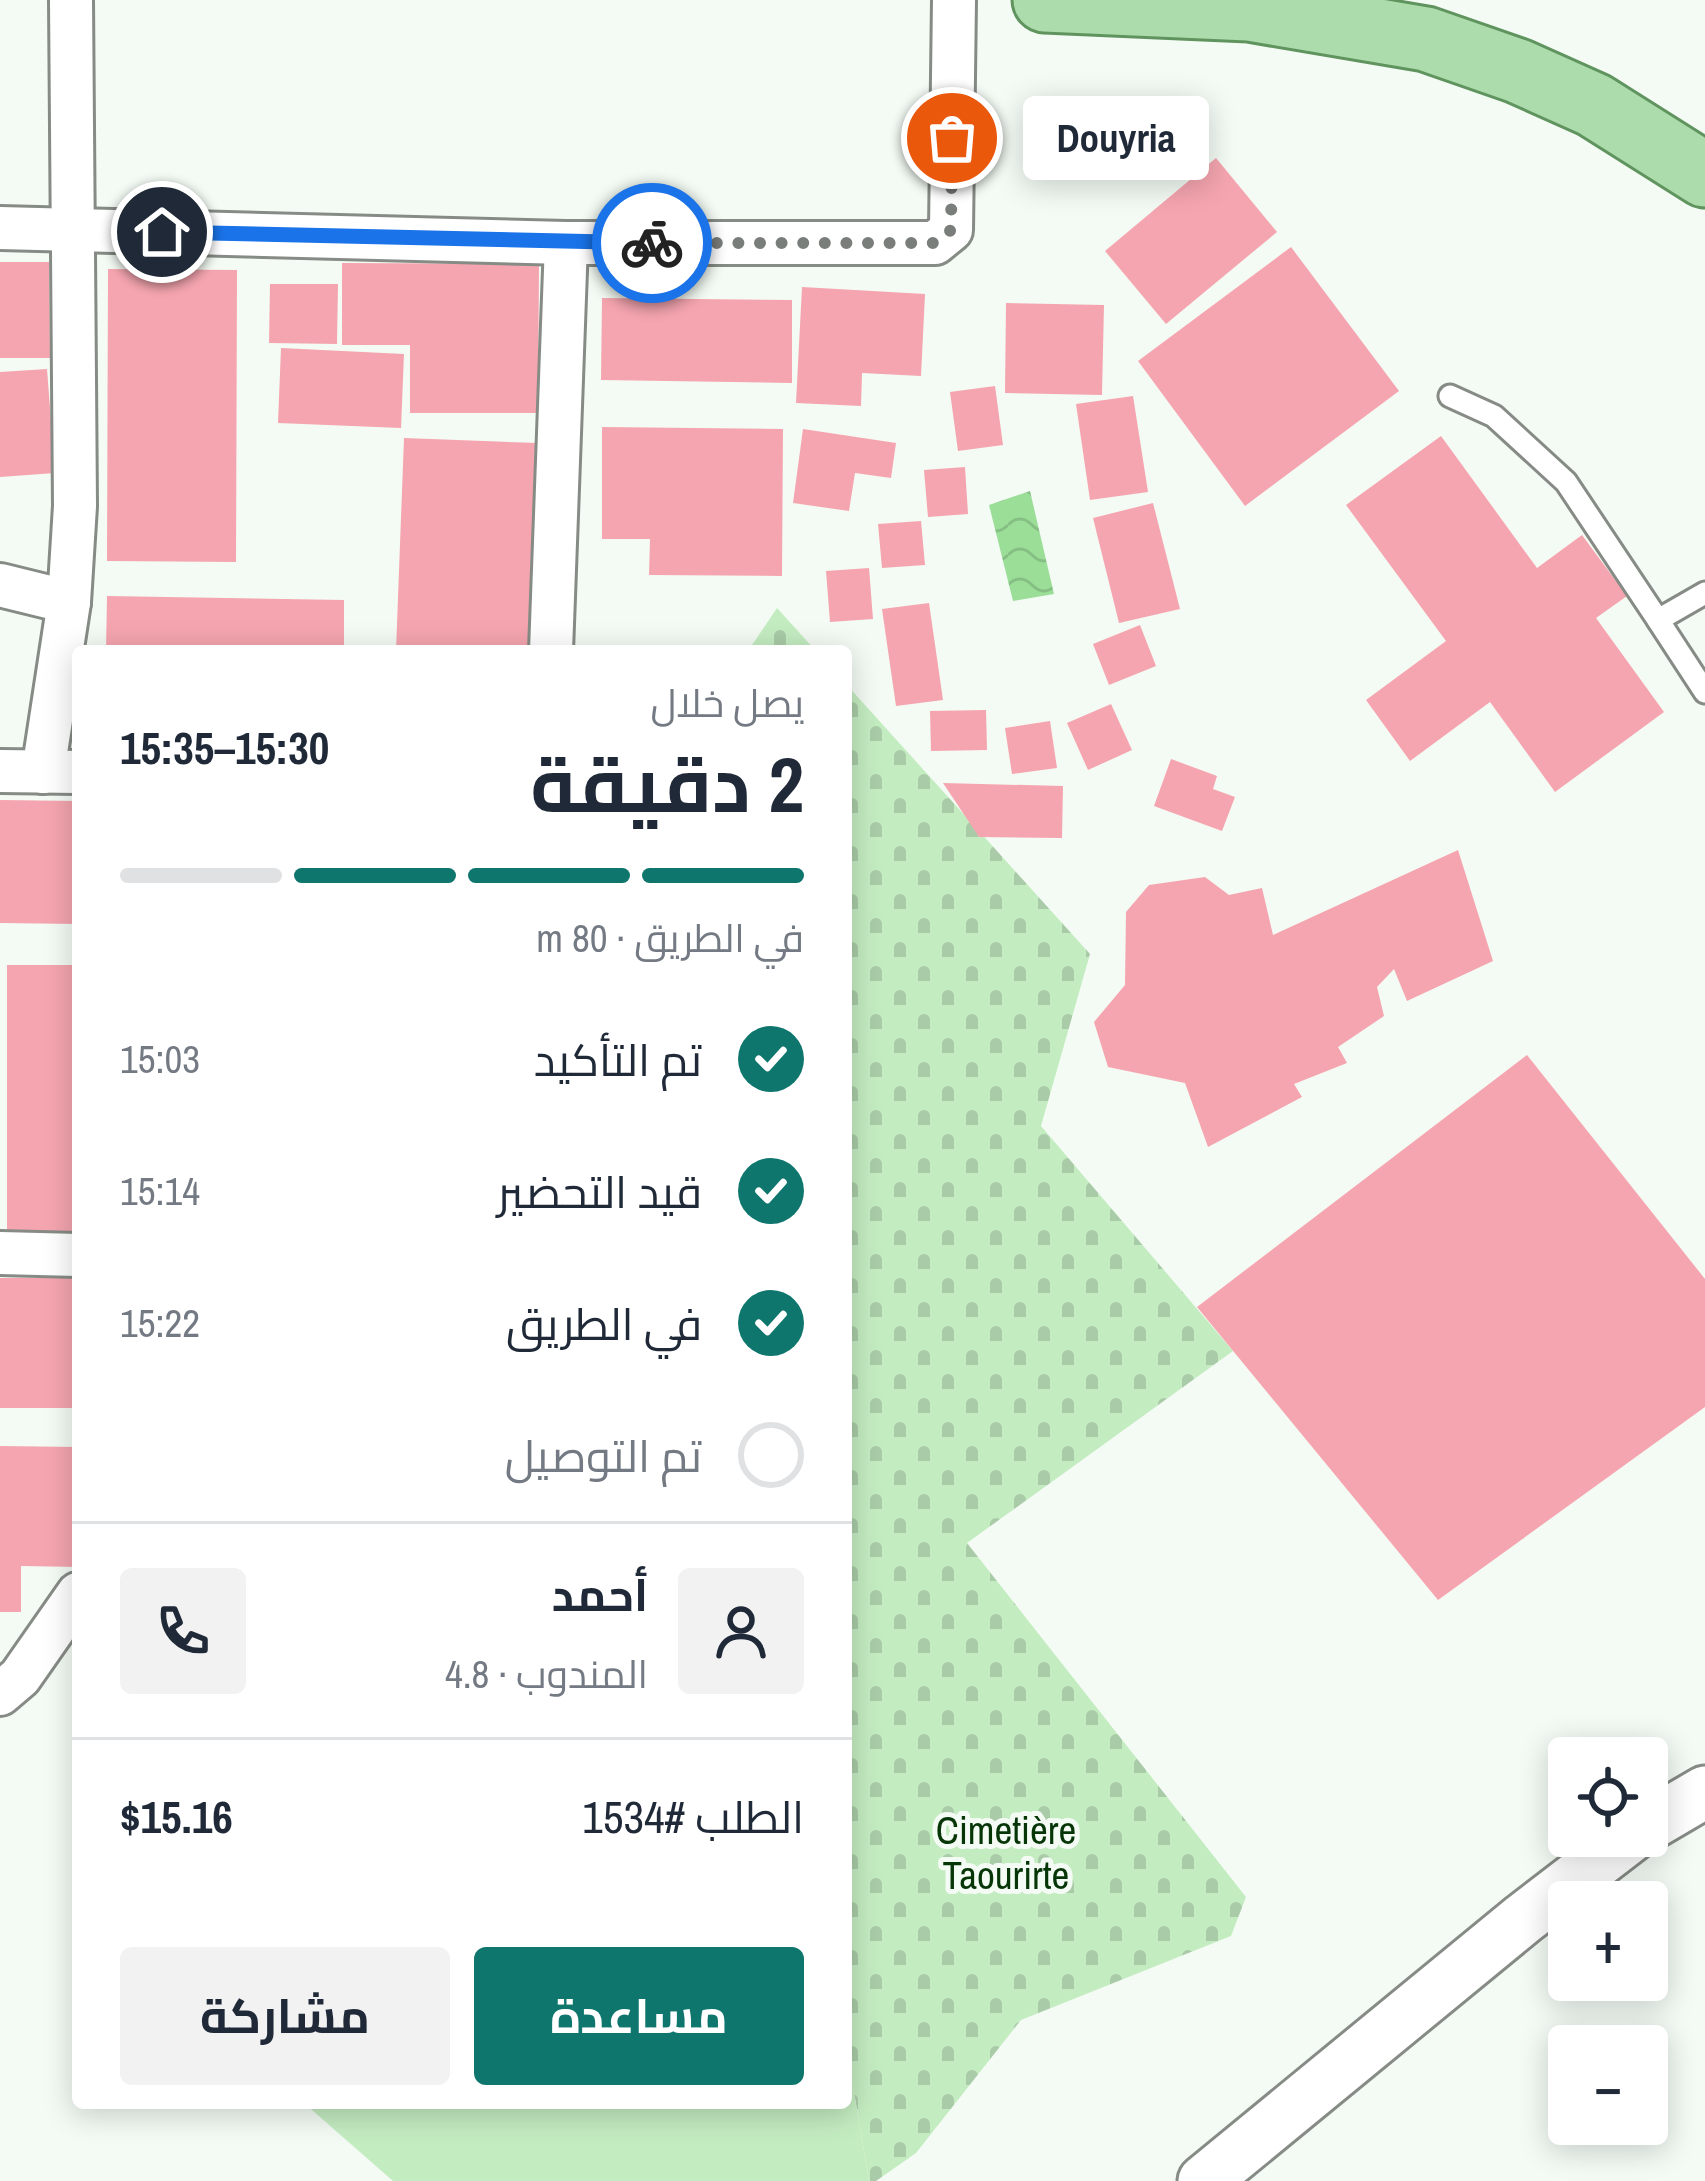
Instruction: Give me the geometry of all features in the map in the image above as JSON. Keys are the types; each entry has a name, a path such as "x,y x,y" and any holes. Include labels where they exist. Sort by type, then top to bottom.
{"main road":[{"path":"1045,0 1249,9 1426,39 1594,105 1705,175"}],"street":[{"path":"0,771 60,772 75,506 71,0"},
{"path":"0,228 566,243 935,243 951,230 954,0"},
{"path":"551,645 566,243"},
{"path":"0,585 69,602"},
{"path":"0,1253 72,1256"},
{"path":"0,1694 20,1677 72,1603"},
{"path":"1668,1814 1705,1792"},
{"path":"1204,2181 1603,1857"}],"lane":[{"path":"1450,396 1494,416 1566,482 1705,692"},
{"path":"1658,620 1705,593"}],"green space":[{"path":"777,608 811,645 752,645"},
{"name":"Cimetière Taourirte","path":"852,691 1090,954 1041,1126 1233,1351 967,1543 1246,1897 1231,1936 1021,2020 916,2153 869,2181 852,2080"},
{"path":"852,2080 869,2181 393,2181 311,2109 852,2109"}],"water":[{"path":"1030,491 1054,594 1013,601 989,505"}],"building":[{"path":"1216,158 1277,232 1166,324 1105,251"},
{"path":"1291,247 1399,391 1245,506 1138,361"},
{"path":"0,262 49,262 50,358 0,358"},
{"path":"342,263 539,264 538,413 410,413 410,345 342,345"},
{"path":"108,269 237,270 236,562 107,561"},
{"path":"270,284 338,284 337,344 269,343"},
{"path":"802,287 925,294 921,376 862,373 861,406 796,403"},
{"path":"602,298 792,300 792,383 601,380"},
{"path":"1006,303 1104,305 1102,395 1005,393"},
{"path":"281,348 404,354 401,428 278,423"},
{"path":"47,369 55,473 0,477 0,372"},
{"path":"995,386 1003,445 958,451 950,392"},
{"path":"1133,396 1148,492 1090,500 1076,404"},
{"path":"602,427 783,429 782,576 649,575 650,539 602,539"},
{"path":"803,429 896,443 891,478 855,473 849,511 793,503"},
{"path":"1441,436 1537,568 1582,535 1627,596 1596,618 1664,712 1555,792 1490,702 1410,761 1366,700 1446,641 1346,505"},
{"path":"404,438 538,443 529,645 396,645"},
{"path":"965,467 968,514 928,517 924,470"},
{"path":"1153,503 1180,609 1119,623 1093,518"},
{"path":"921,521 925,565 882,568 878,524"},
{"path":"869,568 873,619 830,622 826,571"},
{"path":"107,596 344,600 344,645 106,645"},
{"path":"929,603 943,700 896,706 882,609"},
{"path":"1140,625 1156,666 1109,685 1093,644"},
{"path":"1111,704 1132,750 1088,770 1067,723"},
{"path":"986,710 987,750 931,751 930,711"},
{"path":"1050,721 1057,768 1012,774 1005,728"},
{"path":"1171,759 1217,776 1213,789 1235,797 1222,831 1154,806"},
{"path":"943,783 1063,786 1062,838 979,837"},
{"path":"0,800 72,801 72,924 0,923"},
{"path":"1458,850 1493,961 1407,1001 1394,969 1377,987 1384,1016 1338,1047 1347,1063 1294,1084 1302,1097 1208,1147 1185,1083 1108,1067 1094,1022 1125,985 1126,912 1149,885 1205,877 1229,895 1262,888 1273,935"},
{"path":"7,965 72,965 72,1232 7,1231"},
{"path":"1527,1055 1705,1279 1705,1407 1438,1600 1197,1307"},
{"path":"72,1277 72,1408 0,1408 0,1278"},
{"path":"0,1446 72,1447 72,1567 21,1566 21,1612 0,1612"}],"way so far":[{"path":"652,243 935,243 951,230 952,138"}],"place":[{"name":"Douyria","path":"952,138"}],"route":[{"path":"162,232 652,243"}]}
